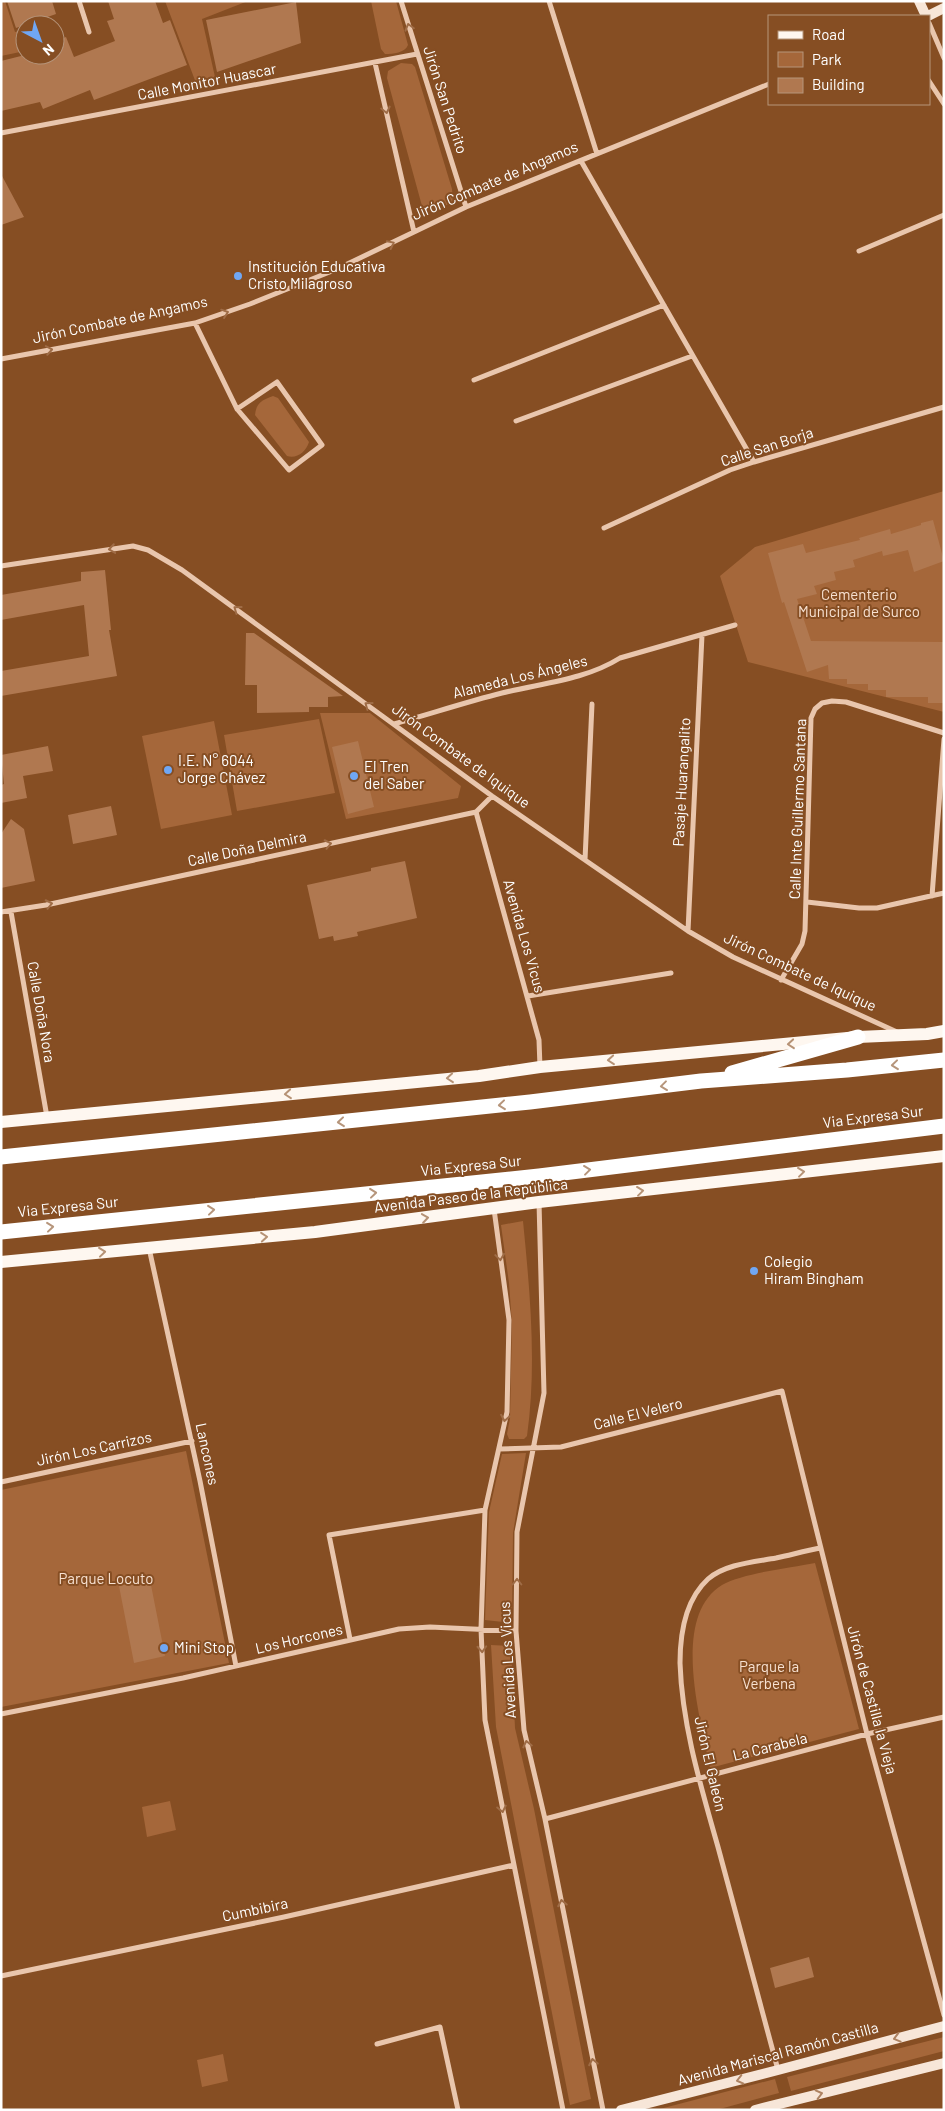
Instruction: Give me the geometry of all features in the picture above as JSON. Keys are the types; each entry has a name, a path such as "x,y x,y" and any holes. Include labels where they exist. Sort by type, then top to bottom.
{"highway":[{"path":"701,1081 858,1037"},
{"path":"1,1157 530,1102 701,1081 847,1070 944,1060"},
{"name":"Via Expresa Sur","path":"1,1232 540,1176 944,1126"}],"main road":[{"path":"919,1 926,15"},
{"path":"929,15 944,8"},
{"path":"1,1122 479,1076 540,1067 858,1037 927,1034 944,1031"},
{"name":"Avenida Paseo de la República","path":"1,1262 315,1232 539,1202 944,1156"},
{"name":"Avenida Mariscal Ramón Castilla","path":"620,2110 944,2026"},
{"path":"755,2110 787,2106 944,2063"}],"street":[{"path":"79,1 90,32"},
{"name":"Jirón San Pedrito","path":"401,1 466,207"},
{"path":"551,2 597,154"},
{"path":"930,25 944,58"},
{"name":"Calle Monitor Huascar","path":"1,134 417,54"},
{"path":"375,63 414,232"},
{"path":"930,83 944,104"},
{"name":"Jirón Combate de Angamos","path":"1,359 195,323 250,304 337,269 466,207 768,84"},
{"path":"581,161 754,462"},
{"path":"860,251 944,215"},
{"path":"474,380 664,305"},
{"path":"195,323 237,409 289,470 322,446 277,382 237,409"},
{"path":"516,421 692,356"},
{"name":"Calle San Borja","path":"604,528 730,470 944,407"},
{"name":"Jirón Combate de Iquique","path":"1,566 133,546 148,550 178,567 492,796 688,930 732,957 902,1034"},
{"name":"Alameda Los Ángeles","path":"394,724 501,693 588,674 606,667 620,658 736,625"},
{"name":"Pasaje Huarangalito","path":"688,930 702,635"},
{"name":"Calle Inte Guillermo Santana","path":"781,980 802,944 805,931 811,718 815,709 822,703 832,701 846,702 944,733"},
{"path":"584,860 592,704"},
{"path":"932,896 944,739"},
{"path":"476,812 492,796"},
{"name":"Calle Doña Delmira","path":"1,912 11,912 476,812"},
{"name":"Avenida Los Vicus","path":"476,812 528,996 539,1040 540,1067"},
{"path":"807,902 859,908 877,908 944,893"},
{"name":"Calle Doña Nora","path":"11,912 47,1117"},
{"path":"528,996 671,973"},
{"name":"Avenida Los Vicus","path":"539,1202 544,1393 517,1532 516,1631 524,1730 545,1819 603,2110"},
{"name":"Avenida Los Vicus","path":"494,1208 509,1320 506,1412 485,1510 481,1629 485,1720 563,2110"},
{"name":"Lancones","path":"149,1247 192,1441 236,1666"},
{"name":"Calle El Velero","path":"499,1449 561,1447 782,1391"},
{"name":"Jirón de Castilla la Vieja","path":"782,1391 867,1734 944,2014"},
{"name":"Jirón Los Carrizos","path":"1,1482 192,1441"},
{"path":"350,1639 329,1535 485,1510"},
{"name":"Jirón El Galeón","path":"778,2070 699,1778 684,1706 680,1662 681,1637 686,1614 695,1594 708,1579 727,1569 820,1548"},
{"name":"Los Horcones","path":"1,1714 236,1666 350,1639 414,1628 516,1631"},
{"name":"La Carabela","path":"545,1819 867,1734 944,1717"},
{"name":"Cumbibira","path":"1,1976 274,1919 514,1865"},
{"path":"377,2044 440,2027 458,2110"}],"green space":[{"path":"1,1 5,1 15,32 15,53 1,56"},
{"path":"165,1 248,1 202,19 215,77 196,83"},
{"path":"371,1 396,1 408,45 404,50 385,54 381,49"},
{"path":"401,63 412,64 415,67 452,189 453,201 438,209 422,206 387,78 388,71"},
{"path":"273,396 278,398 309,442 308,446 298,456 287,456 255,415 260,402"},
{"name":"Cementerio Municipal de Surco","path":"944,491 944,712 748,662 720,576 755,547"},
{"path":"320,713 370,713 461,786 458,798 346,819"},
{"path":"319,719 335,793 237,811 224,735"},
{"path":"214,721 232,815 161,829 142,736"},
{"path":"523,1221 531,1328 532,1382 527,1436 524,1439 509,1439 507,1434 510,1418 512,1324 509,1283 501,1225"},
{"name":"Parque Locuto","path":"186,1451 229,1663 1,1707 1,1490"},
{"path":"526,1453 513,1533 512,1623 485,1620 489,1512 502,1454"},
{"name":"Parque la Verbena","path":"815,1563 859,1729 710,1768 696,1697 693,1670 693,1644 697,1620 706,1600 722,1585 742,1577"},
{"path":"491,1645 511,1646 515,1728 534,1809 591,2099 570,2105 496,1727"},
{"path":"170,1801 176,1830 147,1837 142,1807"},
{"path":"944,2037 944,2051 791,2091 787,2077"},
{"path":"223,2054 228,2081 202,2087 197,2060"},
{"path":"775,2079 779,2093 716,2110 656,2110"}],"building":[{"path":"7,1 52,1 56,14 15,15 15,25"},
{"path":"108,1 155,1 163,23 170,20 187,65 94,100 90,90 43,109 40,102 1,111 1,61 15,58 15,65 65,65 65,37 74,57 115,41 107,21 114,19"},
{"path":"296,2 301,43 217,72 206,20"},
{"path":"1,174 24,217 1,225"},
{"path":"933,520 944,561 914,572 908,550 883,556 882,551 853,560 855,567 834,572 836,580 814,586 817,594 797,599 811,641 944,642 944,703 928,703 928,697 886,697 886,690 868,690 868,684 847,684 847,679 829,679 828,665 807,672 784,602 782,603 768,553 803,544 806,553 860,540 859,538 890,529 891,534"},
{"path":"105,570 111,630 109,630 117,676 1,696 1,671 89,656 84,605 1,620 1,595 81,581 81,572"},
{"path":"246,633 254,633 343,696 328,697 328,707 309,707 309,712 257,713 257,685 245,685"},
{"path":"358,741 374,807 348,814 332,747"},
{"path":"48,746 53,771 23,776 27,798 1,803 1,785 4,784 1,755"},
{"path":"111,806 117,835 73,844 68,815"},
{"path":"11,819 24,829 35,881 1,888 1,834"},
{"path":"405,861 417,918 357,932 358,936 334,941 333,936 319,939 307,885 371,871 371,868"},
{"path":"150,1580 165,1656 134,1663 119,1586"},
{"path":"809,1957 814,1977 775,1988 770,1968"}],"place":[{"name":"Institución Educativa Cristo Milagroso","path":"238,276"},
{"name":"I.E. N° 6044 Jorge Chávez","path":"168,770"},
{"name":"El Tren del Saber","path":"354,776"},
{"name":"Colegio Hiram Bingham","path":"754,1271"},
{"name":"Mini Stop","path":"164,1648"}]}
